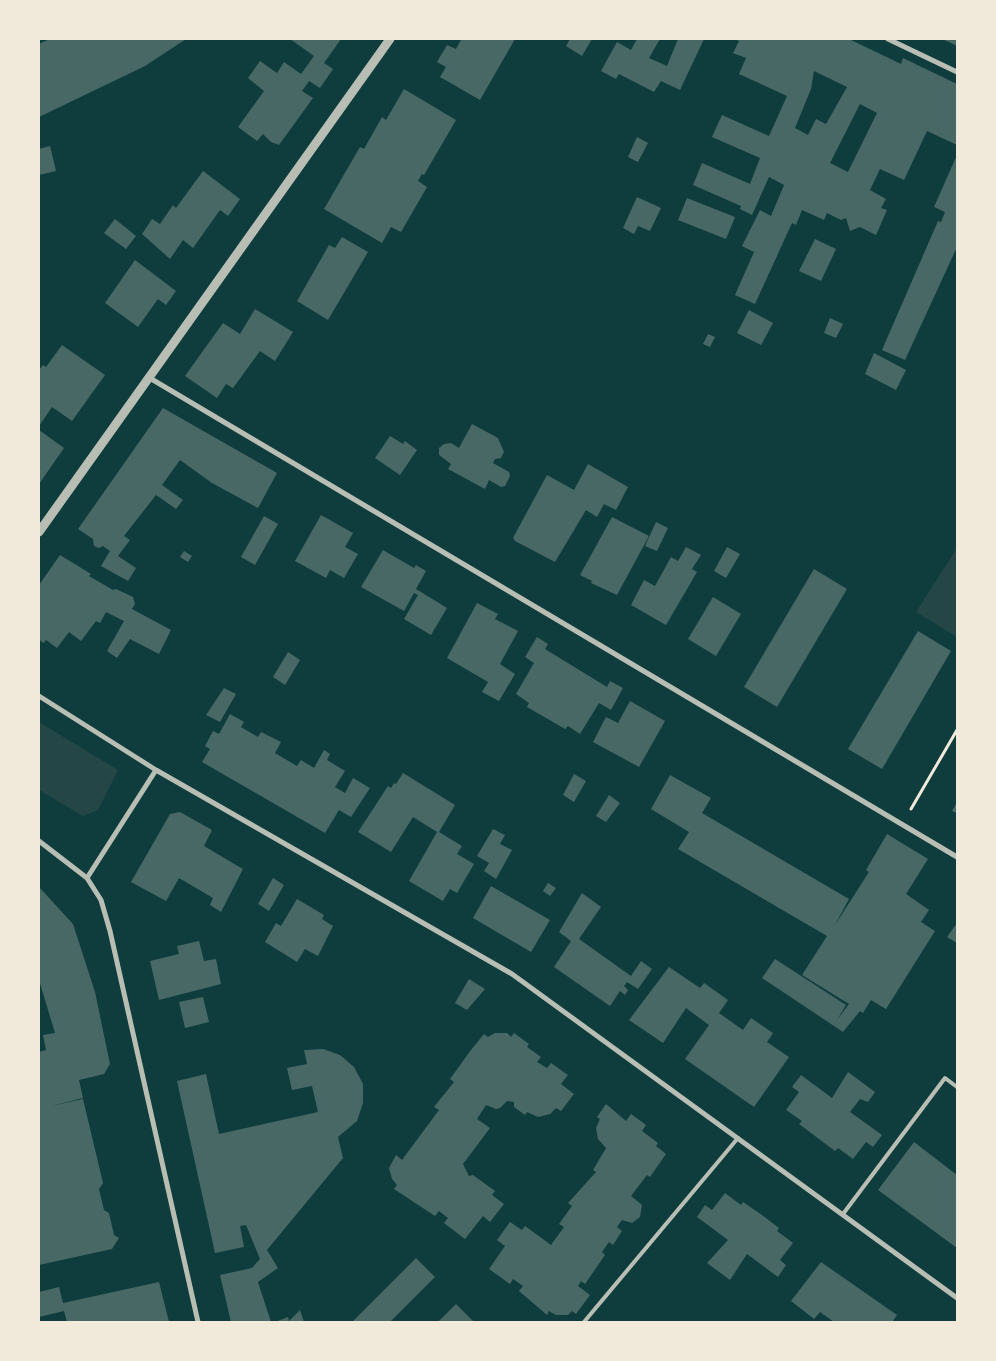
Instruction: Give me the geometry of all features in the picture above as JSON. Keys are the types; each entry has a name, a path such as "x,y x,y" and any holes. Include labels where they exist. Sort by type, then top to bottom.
{"street":[{"path":"39,532 148,376 390,39"},
{"path":"888,39 957,72"},
{"path":"148,376 957,857"},
{"path":"39,696 156,770 512,974 957,1298"},
{"path":"87,878 156,770"},
{"path":"39,841 87,878 101,900 110,931 198,1322"}],"lane":[{"path":"842,1214 945,1078 957,1087"},
{"path":"584,1322 738,1138"}],"path":[{"path":"902,825 957,730"}],"shaded area":[{"path":"957,548 957,637 916,612"},
{"path":"39,722 118,770 98,810 83,816 39,790"}],"building":[{"path":"50,39 186,39 145,66 39,117 39,44"},
{"path":"290,39 341,39 324,63 333,69 320,88 309,81 302,91 313,98 279,145 271,142 263,134 257,141 238,127 264,91 248,78 260,61 277,73 284,62 301,74 314,56"},
{"path":"459,39 515,39 480,100 440,77 446,67 437,62 447,45 456,49 461,40"},
{"path":"570,39 592,39 582,56 566,46"},
{"path":"637,39 660,39 649,58 667,66 678,39 704,39 680,90 661,81 654,92 619,74 616,79 601,71 617,42 631,50"},
{"path":"734,39 849,39 901,64 903,58 957,84 957,145 927,131 904,180 880,169 870,190 886,199 881,208 887,210 876,235 860,227 850,231 846,218 841,220 827,213 824,220 802,210 796,225 792,223 755,304 735,295 754,252 742,246 760,210 771,216 784,185 769,177 752,215 740,209 741,206 693,185 702,163 750,184 760,158 712,137 722,115 769,136 787,96 739,74 746,58 733,53 739,41","holes":["814,71 847,87 826,124 816,119 808,135 795,128 811,89","860,104 877,113 848,172 830,163"]},
{"path":"942,39 957,39 957,46 955,45"},
{"path":"404,89 456,120 424,175 422,174 418,181 427,187 401,232 391,227 382,243 324,209 360,147 364,149 382,117 386,120"},
{"path":"637,137 648,143 638,162 628,157"},
{"path":"50,146 56,171 39,175 39,149"},
{"path":"957,155 957,247 905,360 882,350 938,221 941,222 945,212 934,207"},
{"path":"203,171 240,199 228,216 220,210 193,248 183,240 170,259 142,234 152,219 160,224 173,205 176,208"},
{"path":"637,197 661,208 650,231 638,226 634,234 623,228"},
{"path":"687,198 735,217 726,239 678,220"},
{"path":"115,219 136,236 126,249 104,233"},
{"path":"342,237 368,252 328,320 297,301 329,245 335,248"},
{"path":"815,239 836,249 821,281 799,271"},
{"path":"135,260 176,291 166,305 158,299 138,327 105,303"},
{"path":"255,309 293,332 275,361 260,351 233,388 226,384 217,398 185,376 223,323 240,334"},
{"path":"749,310 773,323 761,345 737,333"},
{"path":"830,318 843,324 836,338 824,333"},
{"path":"708,334 715,337 710,347 703,344"},
{"path":"62,345 105,375 72,421 52,407 39,426 39,370 43,365 46,367"},
{"path":"874,353 906,370 896,390 865,374"},
{"path":"163,408 277,473 258,508 212,483 180,460 162,485 183,500 176,509 156,495 124,536 130,540 118,556 136,568 128,581 101,566 110,551 103,546 99,548 94,546 93,539 78,529"},
{"path":"472,424 498,438 504,452 501,458 495,459 493,463 509,472 510,476 505,486 501,487 489,480 485,489 448,469 451,464 439,455 439,448 444,444 451,443 459,448"},
{"path":"39,430 64,448 39,484"},
{"path":"390,436 403,444 405,441 417,450 400,475 375,458"},
{"path":"588,464 628,487 616,510 604,504 597,517 586,510 555,562 515,541 513,538 547,475 574,490"},
{"path":"321,515 353,533 345,547 358,554 344,578 330,570 326,578 295,561"},
{"path":"264,516 278,524 255,565 241,557"},
{"path":"612,517 649,536 617,595 591,583 592,581 580,575"},
{"path":"656,522 668,528 657,551 645,546"},
{"path":"686,547 701,555 692,569 697,572 666,625 631,605 644,580 655,586 671,557 678,561"},
{"path":"727,547 740,554 726,578 714,571"},
{"path":"383,550 414,568 416,565 426,571 416,589 447,608 431,635 404,619 418,595 414,593 404,611 361,587"},
{"path":"184,551 192,556 188,562 180,557"},
{"path":"60,555 91,574 89,576 113,590 116,589 133,597 135,604 132,609 171,630 159,654 130,639 117,658 107,651 124,621 106,612 100,623 96,621 81,641 69,632 57,648 46,640 43,643 39,639 39,585"},
{"path":"814,569 847,589 777,707 744,687"},
{"path":"713,597 741,614 716,656 688,639"},
{"path":"477,603 498,614 495,619 518,631 500,664 515,674 499,701 482,692 488,682 447,658"},
{"path":"918,631 951,651 882,769 848,749"},
{"path":"537,637 548,644 545,649 607,687 610,681 623,688 611,710 599,703 580,734 568,726 565,729 527,707 529,703 516,694 534,663 525,657"},
{"path":"288,652 300,660 285,685 273,677"},
{"path":"224,688 236,694 220,722 206,715"},
{"path":"630,701 665,721 639,767 593,742 606,717 618,723"},
{"path":"230,714 244,722 241,727 258,737 261,732 281,742 275,753 297,766 301,760 314,768 324,750 330,754 327,760 345,771 335,787 345,793 353,778 370,788 351,817 339,810 325,833 202,762 210,749 205,746 213,731 219,734"},
{"path":"403,773 455,805 439,832 462,846 457,854 474,864 457,893 450,889 443,901 409,881 437,832 413,817 391,852 358,832 388,786 391,788 394,783 396,784"},
{"path":"574,774 586,781 574,802 563,795"},
{"path":"670,775 711,798 702,813 849,899 835,925 869,872 866,870 887,834 928,859 906,894 929,910 921,922 935,931 886,1009 871,1000 863,1013 860,1011 843,1032 762,978 775,959 846,1005 837,1020 849,1004 802,975 827,936 678,849 689,832 651,809"},
{"path":"609,795 620,803 606,822 596,816"},
{"path":"957,802 957,813 952,811"},
{"path":"180,812 212,830 204,846 243,869 221,912 210,905 213,898 179,878 166,901 131,882 170,814"},
{"path":"493,829 505,835 500,844 512,850 496,879 484,871 489,863 477,856"},
{"path":"273,878 284,885 269,911 258,904"},
{"path":"548,883 556,888 550,896 543,891"},
{"path":"491,886 550,920 531,952 473,918"},
{"path":"39,887 73,924 95,992 110,1064 104,1074 79,1080 83,1098 51,1106 83,1099 103,1183 99,1189 104,1210 109,1213 114,1235 119,1238 112,1249 39,1265 39,1052 46,1050 43,1035 55,1033 39,980"},
{"path":"582,893 601,907 579,939 631,976 641,961 652,969 638,989 627,982 624,986 628,990 625,995 620,991 610,1006 554,967 571,941 559,932"},
{"path":"297,899 324,915 322,919 333,926 318,956 305,949 297,962 265,942 276,923 281,926"},
{"path":"957,923 957,943 947,937"},
{"path":"199,941 204,961 216,959 221,984 159,1000 150,961 179,954 177,946"},
{"path":"669,967 700,988 704,983 728,1000 719,1013 743,1030 751,1018 773,1033 767,1042 789,1057 754,1107 685,1059 709,1025 686,1008 663,1043 629,1020"},
{"path":"469,979 485,989 467,1010 455,1003"},
{"path":"203,997 209,1022 185,1028 179,1002"},
{"path":"495,1033 507,1033 511,1037 514,1033 529,1044 527,1047 541,1057 537,1062 547,1068 551,1063 568,1075 561,1084 574,1094 561,1111 556,1108 550,1114 538,1117 527,1112 525,1115 514,1107 514,1102 507,1101 500,1108 496,1109 486,1105 477,1119 490,1128 463,1164 469,1176 473,1175 495,1191 492,1195 504,1204 490,1222 483,1216 465,1239 444,1223 448,1218 439,1211 435,1216 394,1189 397,1185 392,1179 389,1168 396,1155 402,1160 439,1110 434,1107 454,1082 450,1079 471,1050 484,1034 488,1037"},
{"path":"323,1049 340,1055 354,1067 363,1084 363,1103 357,1121 338,1137 343,1158 267,1250 278,1268 258,1282 271,1322 231,1322 220,1275 252,1268 260,1259 246,1225 240,1226 244,1247 215,1253 177,1081 206,1074 219,1134 318,1112 312,1086 292,1090 287,1068 307,1064 304,1050"},
{"path":"848,1072 875,1092 868,1102 860,1099 850,1112 882,1135 873,1147 866,1142 853,1159 838,1148 835,1151 799,1124 802,1121 786,1110 799,1092 792,1087 801,1075 832,1098"},
{"path":"606,1104 626,1121 631,1114 646,1125 642,1131 658,1143 656,1146 666,1154 650,1177 647,1175 631,1196 642,1205 640,1217 632,1223 622,1220 617,1227 622,1231 613,1245 609,1242 602,1252 605,1255 585,1284 581,1281 578,1286 590,1295 576,1314 572,1311 568,1315 556,1315 549,1311 547,1315 519,1291 523,1286 513,1279 510,1284 489,1269 505,1246 497,1240 510,1222 522,1230 525,1226 551,1245 564,1227 559,1224 572,1206 568,1203 596,1172 593,1170 606,1148 598,1139 596,1128 600,1119 597,1117"},
{"path":"914,1142 957,1175 957,1248 878,1190"},
{"path":"725,1193 741,1205 743,1202 762,1215 779,1228 777,1231 793,1243 780,1260 786,1265 778,1277 747,1254 730,1280 707,1263 728,1240 697,1217 705,1205 712,1210"},
{"path":"416,1258 435,1277 390,1322 352,1322"},
{"path":"821,1262 897,1315 892,1322 834,1322 820,1312 814,1319 791,1301"},
{"path":"159,1282 169,1322 67,1322 64,1311 39,1317 39,1292 59,1287 63,1303"},
{"path":"456,1304 473,1321 438,1322"},
{"path":"300,1310 304,1322 275,1322 288,1317 289,1321"}]}
